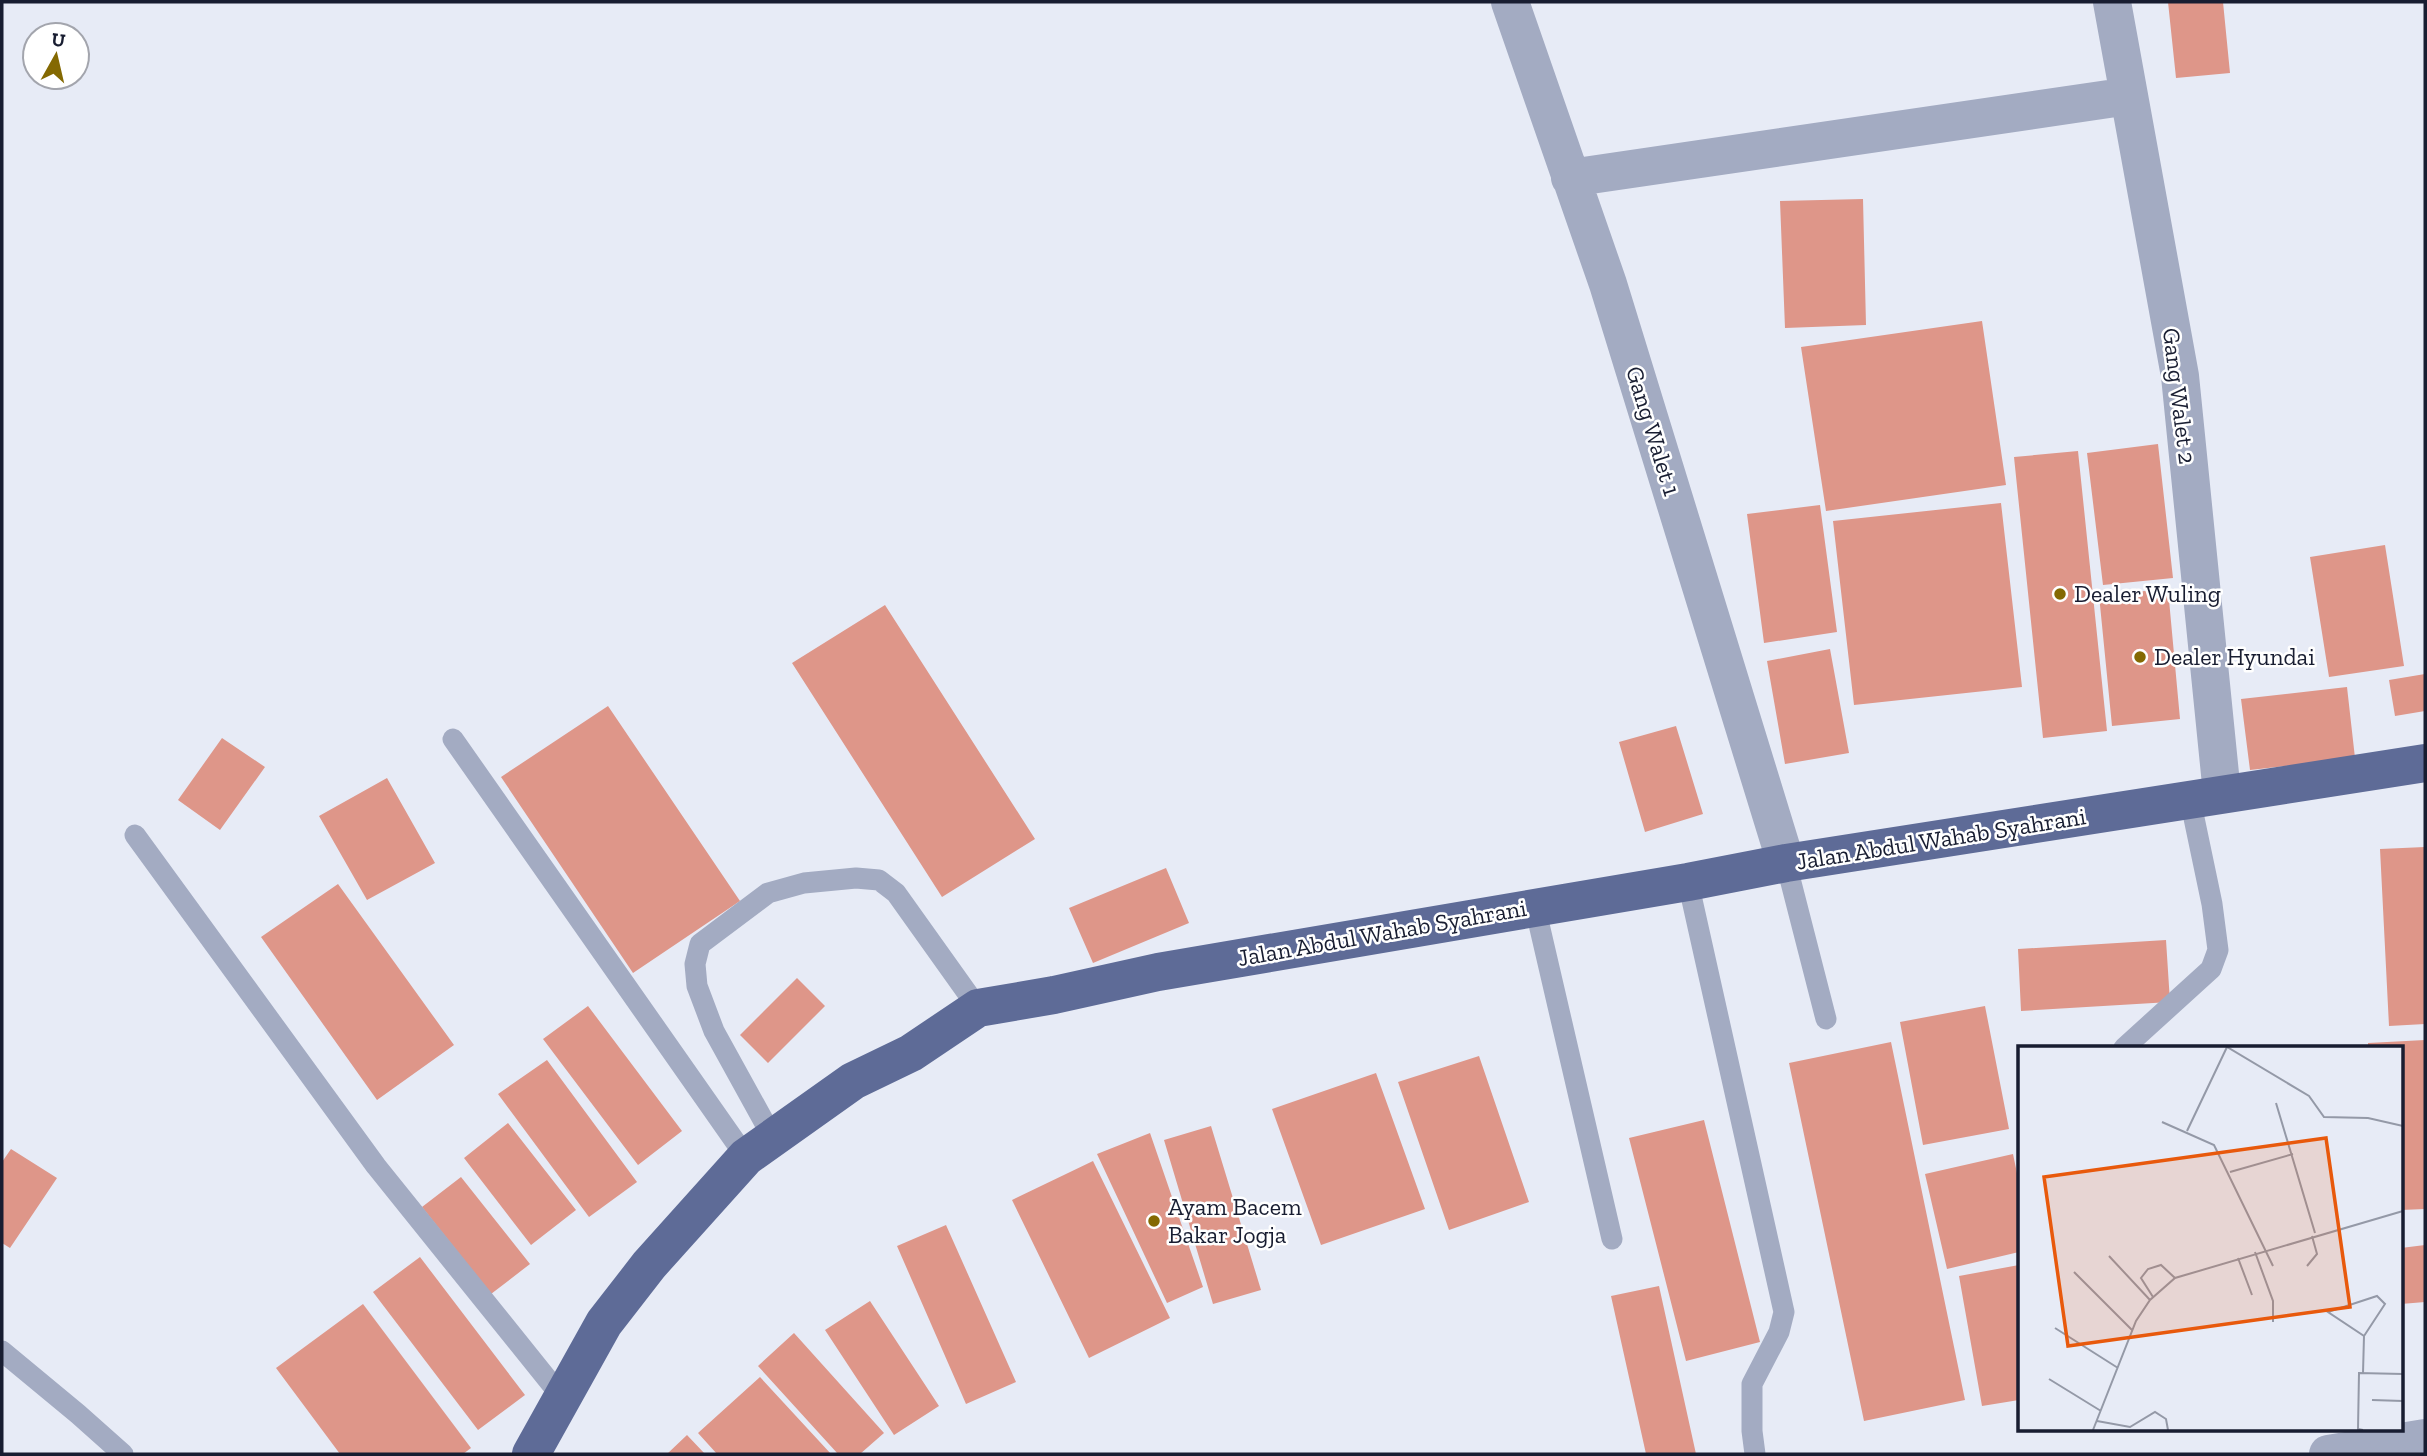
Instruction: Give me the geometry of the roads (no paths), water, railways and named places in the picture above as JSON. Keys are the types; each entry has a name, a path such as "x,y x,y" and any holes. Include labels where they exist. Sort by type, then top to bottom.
{"highway":[{"name":"Jalan Abdul Wahab Syahrani","path":"531,1454 604,1323 649,1265 760,1148 853,1081 911,1053 978,1008 1054,995 1158,972 1786,863 2425,763"}],"street":[{"name":"Gang Walet 1","path":"1510,2 1608,284 1786,863"},
{"name":"Gang Walet 2","path":"2112,2 2180,376 2206,797"},
{"path":"1570,178 2129,96"},
{"path":"2328,1454 2425,1438"}],"lane":[{"path":"453,739 760,1148"},
{"path":"2126,1046 2211,970 2218,950 2212,904 2206,797"},
{"path":"135,835 376,1166 561,1396"},
{"path":"1786,863 1826,1019"},
{"path":"760,1148 697,986 695,964 700,944 768,893 804,883 856,878 879,880 896,893 978,1008"},
{"path":"1688,882 1784,1312 1779,1332 1752,1384 1755,1454"},
{"path":"1535,907 1612,1239"},
{"path":"2,1351 123,1454"}],"place":[{"name":"Dealer Wuling","path":"2060,594"},
{"name":"Dealer Hyundai","path":"2140,657"},
{"name":"Ayam Bacem Bakar Jogja","path":"1154,1221"}]}
